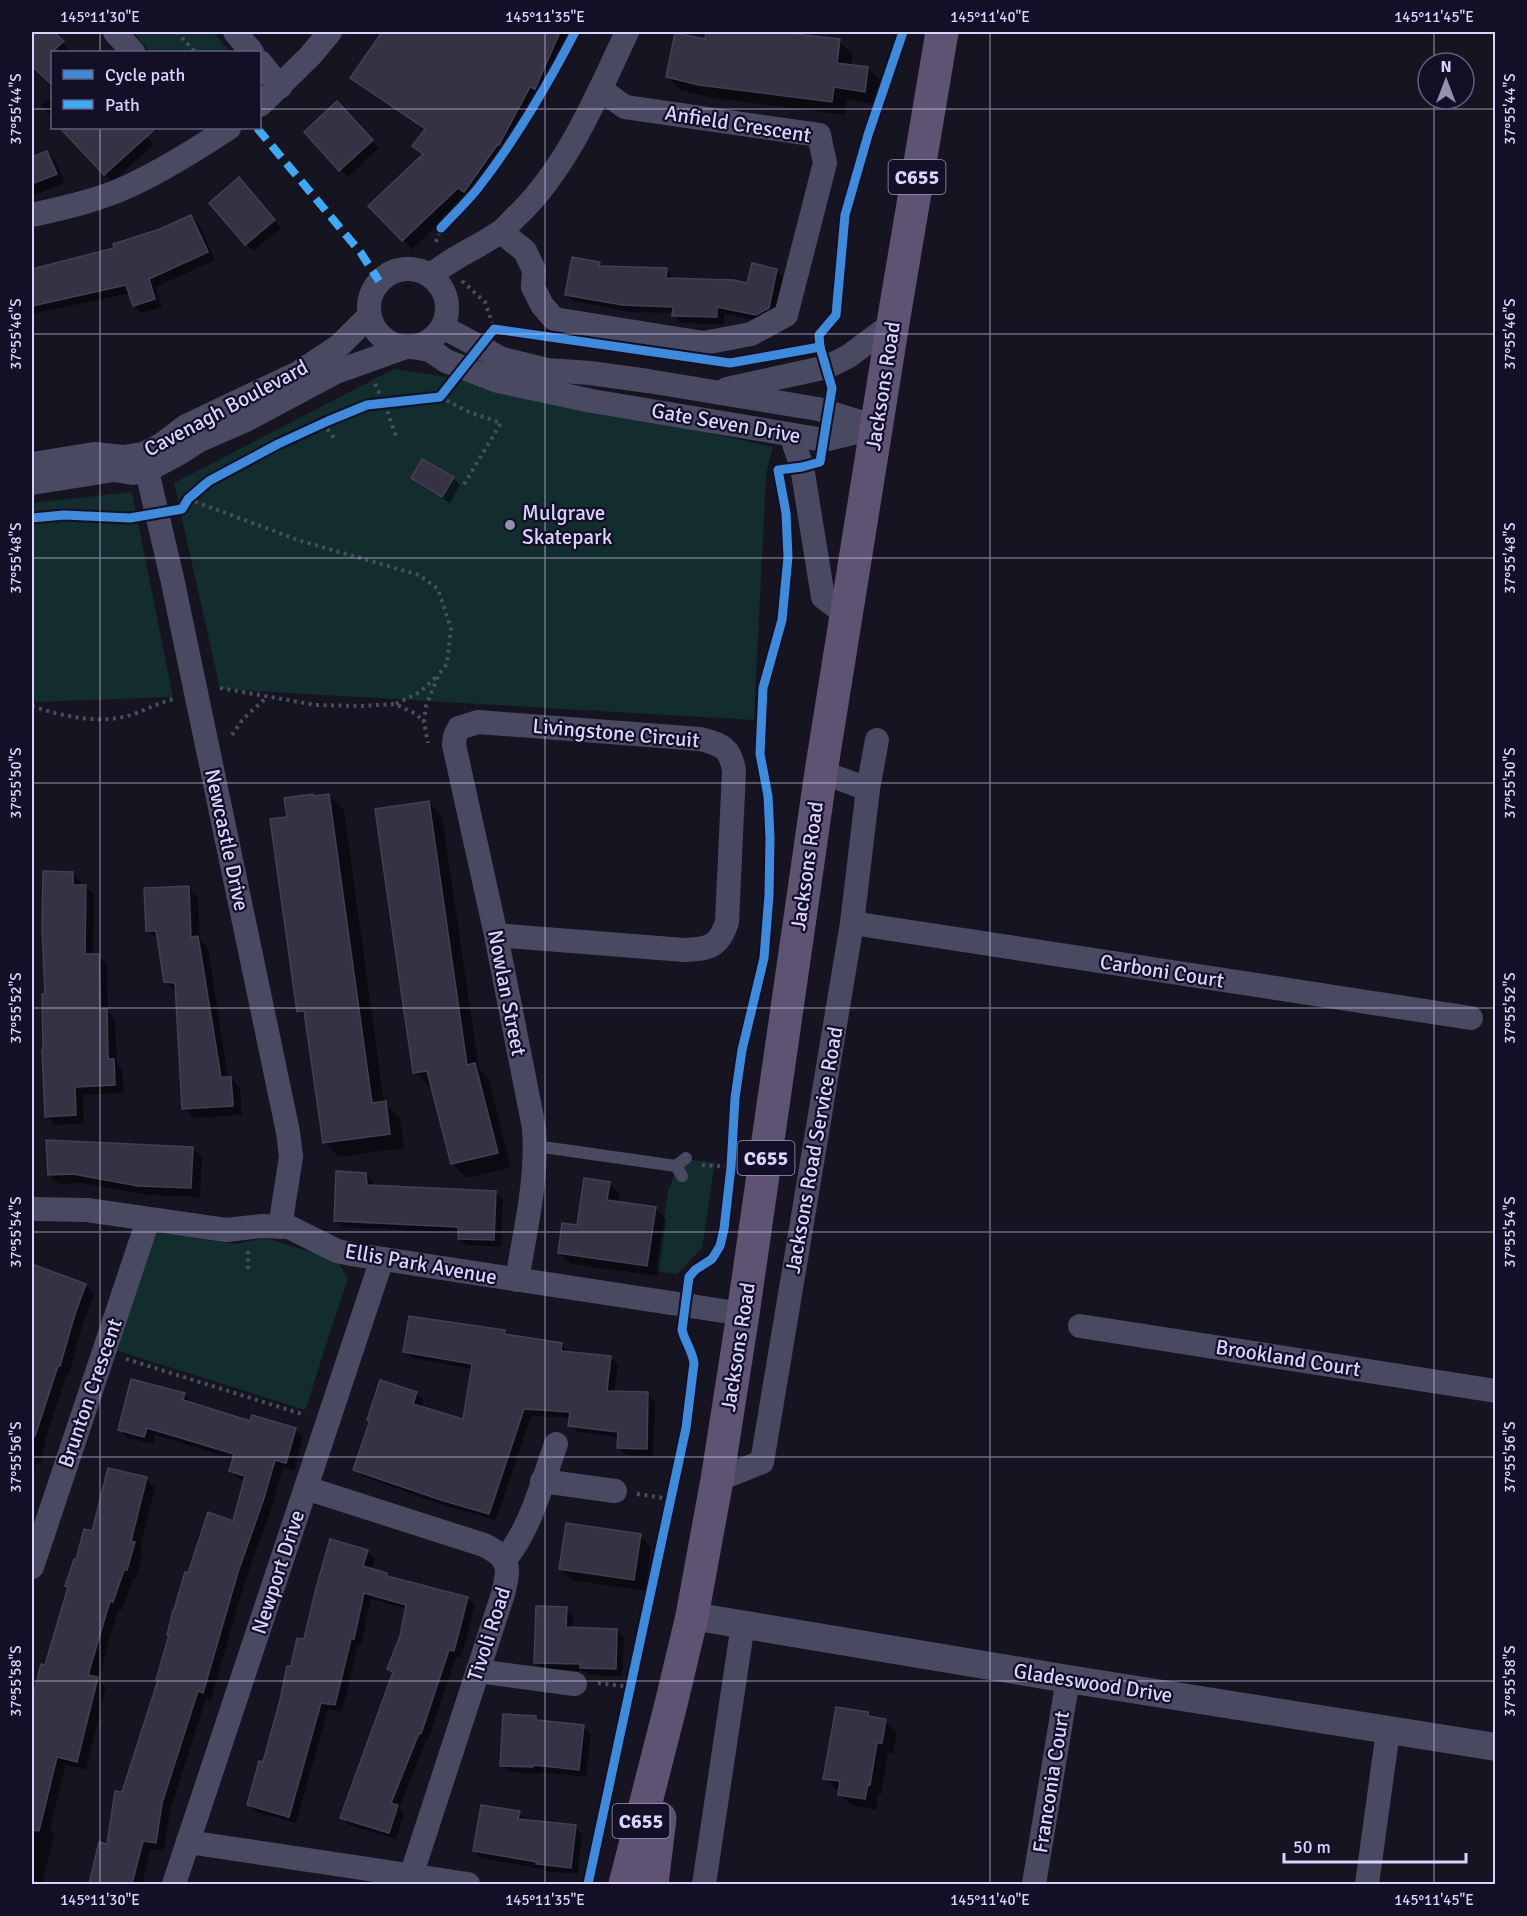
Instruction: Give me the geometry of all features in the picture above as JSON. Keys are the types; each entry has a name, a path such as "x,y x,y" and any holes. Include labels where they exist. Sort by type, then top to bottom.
{"main road":[{"name":"Jacksons Road","path":"625,1884 692,1616 717,1480 821,772 892,323 942,32"},
{"name":"Jacksons Road","path":"652,1884 672,1700"}],"street":[{"path":"116,32 132,51"},
{"path":"235,32 251,51"},
{"path":"261,104 310,56 330,32"},
{"path":"437,285 444,264 494,236 536,197 565,155 627,32"},
{"path":"261,63 280,87"},
{"name":"Anfield Crescent","path":"494,236 525,251 534,270 533,286 542,305 554,319 704,343 751,334 786,315 825,163 819,135 625,107 600,89"},
{"path":"32,215 63,208 128,187 182,158 202,135 225,129"},
{"path":"145,463 178,454 200,440 246,420 336,372 363,361 424,344 435,337 442,327 447,305 437,285 419,271 408,269 387,275 374,289 368,307 374,328 382,338 393,345 409,347"},
{"name":"Cavenagh Boulevard","path":"32,483 114,470 132,472 186,426 298,373 339,346 369,316"},
{"name":"Gate Seven Drive","path":"707,391 743,386 827,367 849,356 892,323"},
{"name":"Gate Seven Drive","path":"442,327 502,359 547,370 602,374 828,411 876,427"},
{"name":"Gate Seven Drive","path":"409,347 430,350 446,361 498,381 581,399 791,435 824,440 876,427"},
{"path":"791,435 802,467 823,597 846,614"},
{"name":"Cavenagh Boulevard","path":"32,464 94,454 123,457 145,463"},
{"name":"Newcastle Drive","path":"145,463 172,578 288,1132 291,1157 279,1227"},
{"name":"Nowlan Street","path":"478,722 459,728 454,746 496,935 536,1146 517,1280"},
{"name":"Livingstone Circuit","path":"478,722 700,739 726,749 732,758 734,771 727,922 723,934 713,945 701,949 684,950 496,935"},
{"name":"Jacksons Road Service Road","path":"717,1480 762,1462 852,923 868,789 877,740"},
{"path":"821,772 868,789"},
{"name":"Carboni Court","path":"852,923 1471,1018"},
{"name":"Ellis Park Avenue","path":"32,1209 87,1210 226,1230 262,1226 289,1227 337,1251 743,1314"},
{"name":"Brunton Crescent","path":"32,1567 148,1220"},
{"name":"Newport Drive","path":"174,1884 382,1259"},
{"name":"Brookland Court","path":"1080,1326 1496,1391"},
{"path":"504,1561 517,1546 524,1532 556,1444"},
{"path":"542,1481 615,1491"},
{"name":"Tivoli Road","path":"306,1488 484,1545 501,1553 504,1561 508,1576 411,1876"},
{"name":"Gladeswood Drive","path":"692,1616 1496,1747"},
{"path":"704,1884 743,1624"},
{"path":"478,1671 585,1684"},
{"name":"Franconia Court","path":"1034,1884 1068,1679"},
{"path":"1366,1884 1388,1731"},
{"path":"188,1842 468,1884"}],"lane":[{"path":"536,1146 679,1171 686,1158"}],"path":[{"path":"177,32 194,51"},
{"path":"441,228 448,220"},
{"path":"480,346 494,329 506,330"},
{"path":"363,361 396,436"},
{"path":"440,397 463,367"},
{"path":"429,398 440,397 469,412 501,423 463,486"},
{"path":"380,403 395,401"},
{"path":"334,438 319,425 337,417"},
{"path":"32,706 59,715 101,719 133,714 165,701 222,688 316,705 395,704 420,692 447,664 451,629 438,589 419,575 298,540 192,496 183,509 158,513"},
{"path":"429,746 424,722 426,706 439,674"},
{"path":"232,735 243,719 268,696"},
{"path":"395,704 416,714 424,722"},
{"path":"730,1177 732,1155"},
{"path":"104,1352 328,1422"},
{"path":"615,1491 671,1498"},
{"path":"628,1698 633,1675"},
{"path":"585,1684 631,1687"}],"green space":[{"path":"133,32 213,32 229,51 149,51"},
{"path":"394,369 473,381 773,447 766,475 754,720 220,689 174,483"},
{"path":"132,492 173,697 32,702 32,503"},
{"path":"680,1159 715,1162 702,1248 677,1274 656,1271 668,1191"},
{"path":"153,1232 236,1244 266,1238 337,1260 348,1278 305,1410 115,1350"}],"building":[{"path":"32,32 53,32 64,41 51,51 51,84 32,66"},
{"path":"382,32 560,32 535,89 530,87 499,145 464,192 458,188 402,241 368,206 423,154 412,146 425,129 350,78"},
{"path":"706,32 776,32 840,39 837,63 868,67 865,92 834,87 832,102 699,85 666,77 675,33 705,39"},
{"path":"337,101 373,140 339,171 304,132"},
{"path":"61,129 155,129 104,175"},
{"path":"47,151 57,174 32,184 32,157"},
{"path":"239,177 275,220 245,245 209,203"},
{"path":"191,215 208,252 149,279 155,299 133,306 126,285 32,306 32,269 114,248 113,244 160,229"},
{"path":"572,257 600,262 599,266 667,268 666,278 734,280 747,283 752,263 777,269 769,308 756,315 717,307 717,317 672,316 673,307 622,305 565,295"},
{"path":"422,459 454,477 442,497 411,478"},
{"path":"313,794 313,796 329,794 372,1103 386,1101 390,1134 323,1143 304,1011 297,1012 270,819 287,817 284,798"},
{"path":"429,801 467,1065 475,1063 498,1153 451,1164 427,1071 413,1073 375,809"},
{"path":"43,871 73,872 73,885 86,885 85,954 99,954 100,1009 107,1009 108,1059 114,1059 115,1085 75,1087 76,1115 45,1117 42,1050 42,994 45,994 42,928"},
{"path":"189,886 191,937 198,936 221,1077 231,1077 233,1106 182,1109 175,983 164,982 156,931 146,931 144,888"},
{"path":"46,1140 193,1147 191,1188 138,1186 73,1174 48,1175"},
{"path":"336,1171 366,1173 367,1185 496,1191 494,1240 458,1239 458,1227 334,1221"},
{"path":"584,1178 610,1182 607,1200 656,1207 647,1266 558,1253 562,1223 577,1225"},
{"path":"32,1264 86,1284 35,1436 32,1435"},
{"path":"409,1316 505,1330 504,1334 562,1343 561,1351 611,1356 607,1391 648,1392 647,1449 617,1448 618,1432 568,1426 570,1412 524,1409 489,1514 353,1470 370,1420 367,1420 380,1380 417,1392 413,1404 463,1419 472,1364 403,1352"},
{"path":"131,1379 185,1393 183,1400 250,1421 252,1415 296,1428 286,1463 275,1460 238,1572 203,1693 198,1691 162,1803 156,1843 143,1841 132,1884 89,1884 99,1842 107,1844 115,1791 122,1792 158,1680 156,1680 169,1635 167,1635 173,1610 185,1572 188,1573 208,1512 233,1521 245,1476 229,1471 234,1454 147,1428 144,1437 118,1430"},
{"path":"108,1468 147,1477 131,1541 135,1542 127,1570 124,1570 113,1602 110,1601 88,1675 98,1677 77,1762 57,1757 39,1831 32,1830 32,1700 41,1664 45,1665 68,1587 65,1586 74,1559 76,1560 84,1529 92,1531"},
{"path":"566,1523 641,1534 634,1580 559,1569"},
{"path":"330,1539 368,1550 363,1566 387,1573 387,1576 468,1597 454,1651 449,1650 421,1734 419,1733 391,1803 398,1805 389,1833 340,1818 393,1672 387,1669 400,1636 406,1605 364,1593 354,1639 351,1639 335,1705 321,1703 289,1817 247,1805 259,1761 263,1762 287,1666 291,1666 297,1638 304,1639"},
{"path":"536,1606 567,1607 566,1627 617,1629 616,1669 580,1668 580,1664 534,1663"},
{"path":"836,1707 868,1712 868,1716 886,1719 882,1743 877,1743 870,1785 868,1784 865,1799 838,1795 840,1781 823,1779"},
{"path":"503,1714 536,1716 536,1720 584,1725 579,1770 534,1765 533,1767 500,1766"},
{"path":"481,1805 520,1811 518,1819 576,1825 571,1868 536,1864 537,1862 473,1851"}],"marked path":[{"path":"258,129 361,253 379,281"}],"cycle path":[{"path":"441,228 474,193 505,151 542,92 575,32"},
{"path":"588,1884 686,1428 694,1363 682,1330 689,1277 695,1270 712,1259 720,1246 724,1229 735,1098 742,1050 764,958 769,895 770,838 768,796 760,754 763,688 782,620 788,557 786,513 778,470 820,462 832,388 820,347 819,335 836,315 845,215 868,135 903,32"},
{"path":"32,518 64,515 130,518 182,509 188,499 209,481 278,444 328,421 367,405 440,397 494,329 730,363 820,347"}],"place":[{"name":"Mulgrave Skatepark","path":"510,525"}]}
